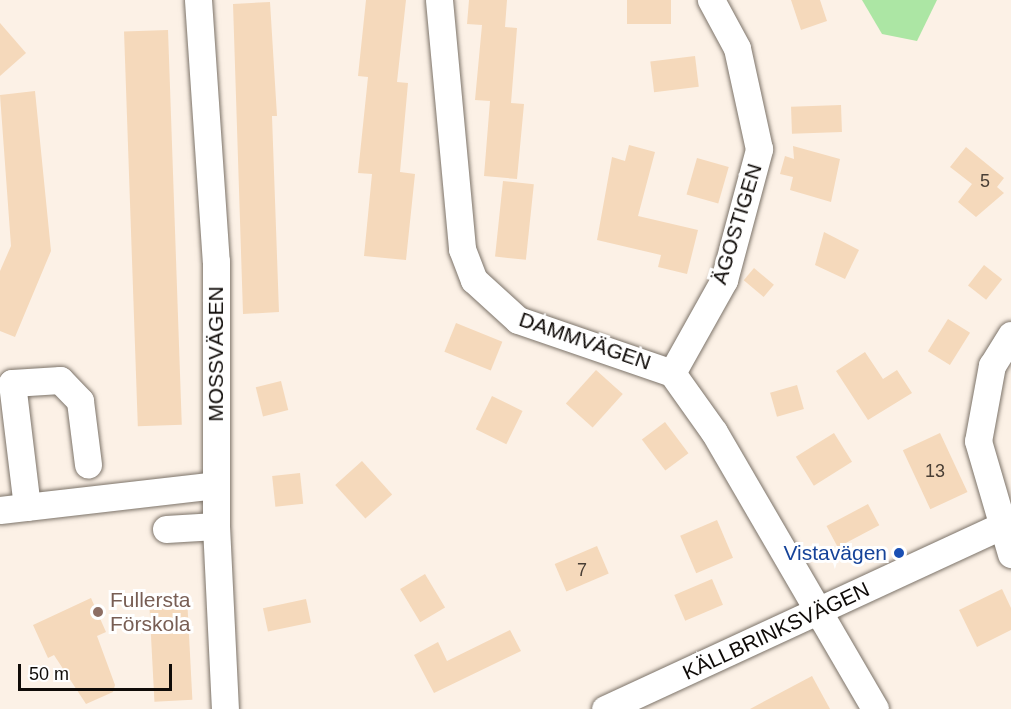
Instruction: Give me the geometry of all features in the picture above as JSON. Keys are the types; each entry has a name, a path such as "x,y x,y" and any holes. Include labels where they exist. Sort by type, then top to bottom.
{"street":[{"name":"MOSSVÄGEN","path":"198,0 216,261 216,526 225,709"},
{"name":"DAMMVÄGEN","path":"439,0 462,249 474,280 518,320 672,373 714,432 816,613 875,709"},
{"name":"ÄGOSTIGEN","path":"672,373 724,280 759,149 737,48 711,0"},
{"path":"1011,335 992,365 978,441 1007,523 1011,554"},
{"path":"27,507 12,383 60,380 80,401 88,464"},
{"path":"0,510 216,485"},
{"name":"KÄLLBRINKSVÄGEN","path":"605,709 1007,523"},
{"path":"166,530 216,526"}],"green space":[{"path":"862,0 937,0 917,41 882,34"}],"building":[{"path":"366,0 406,0 397,82 408,83 400,172 415,174 406,260 364,256 372,174 358,173 368,77 358,76"},
{"path":"469,0 507,0 505,27 517,28 511,103 524,104 517,179 484,176 490,101 475,100 482,25 467,24"},
{"path":"627,0 671,0 671,24 627,24"},
{"path":"791,0 820,0 827,21 801,30"},
{"path":"270,2 277,116 272,116 279,312 243,314 233,4"},
{"path":"0,23 26,53 0,76"},
{"path":"168,30 182,425 138,426 124,32"},
{"path":"695,56 699,87 654,92 650,61"},
{"path":"35,91 51,251 15,337 0,331 0,271 11,246 0,95"},
{"path":"841,105 842,132 792,134 791,107"},
{"path":"629,145 655,152 638,216 698,230 687,274 658,267 661,255 597,240 612,157 625,161"},
{"path":"793,146 840,159 831,202 790,190 793,177 780,174 785,156 794,159"},
{"path":"966,147 1004,178 997,187 1004,193 976,217 958,202 972,184 950,167"},
{"path":"697,158 729,167 718,204 687,195"},
{"path":"503,181 534,184 526,260 495,257"},
{"path":"824,232 859,250 845,279 815,265"},
{"path":"984,265 1002,279 986,300 968,285"},
{"path":"754,268 774,285 764,297 744,280"},
{"path":"948,319 970,333 950,365 928,351"},
{"path":"456,323 502,342 491,370 444,352"},
{"path":"865,352 883,379 897,370 912,393 868,420 836,371"},
{"path":"596,370 623,394 593,428 566,403"},
{"path":"281,381 288,410 263,416 256,387"},
{"path":"797,385 804,409 777,417 770,393"},
{"path":"492,396 523,411 506,444 476,429"},
{"path":"665,422 688,453 665,471 642,439"},
{"path":"834,433 852,462 814,486 796,457"},
{"path":"940,433 967,492 930,509 903,450"},
{"path":"362,461 392,494 365,519 335,485"},
{"path":"300,473 303,504 275,507 272,476"},
{"path":"868,504 879,525 838,547 827,526"},
{"path":"717,520 733,558 696,573 680,536"},
{"path":"597,546 609,574 566,592 555,564"},
{"path":"425,574 445,607 420,622 400,589"},
{"path":"712,579 723,605 685,621 674,595"},
{"path":"1002,589 1011,608 1011,630 977,647 959,610"},
{"name":"Fullersta Förskola","path":"187,597 192,700 154,702 149,599"},
{"name":"Fullersta Förskola","path":"91,598 106,632 97,636 115,685 113,692 86,704 54,655 48,658 33,625"},
{"path":"306,599 311,622 268,632 263,608"},
{"path":"510,630 521,651 434,693 414,655 438,642 447,661"},
{"path":"812,676 830,709 750,709"}],"place":[{"name":"Vistavägen","path":"899,553"},
{"name":"Fullersta Förskola","path":"98,612"}]}
